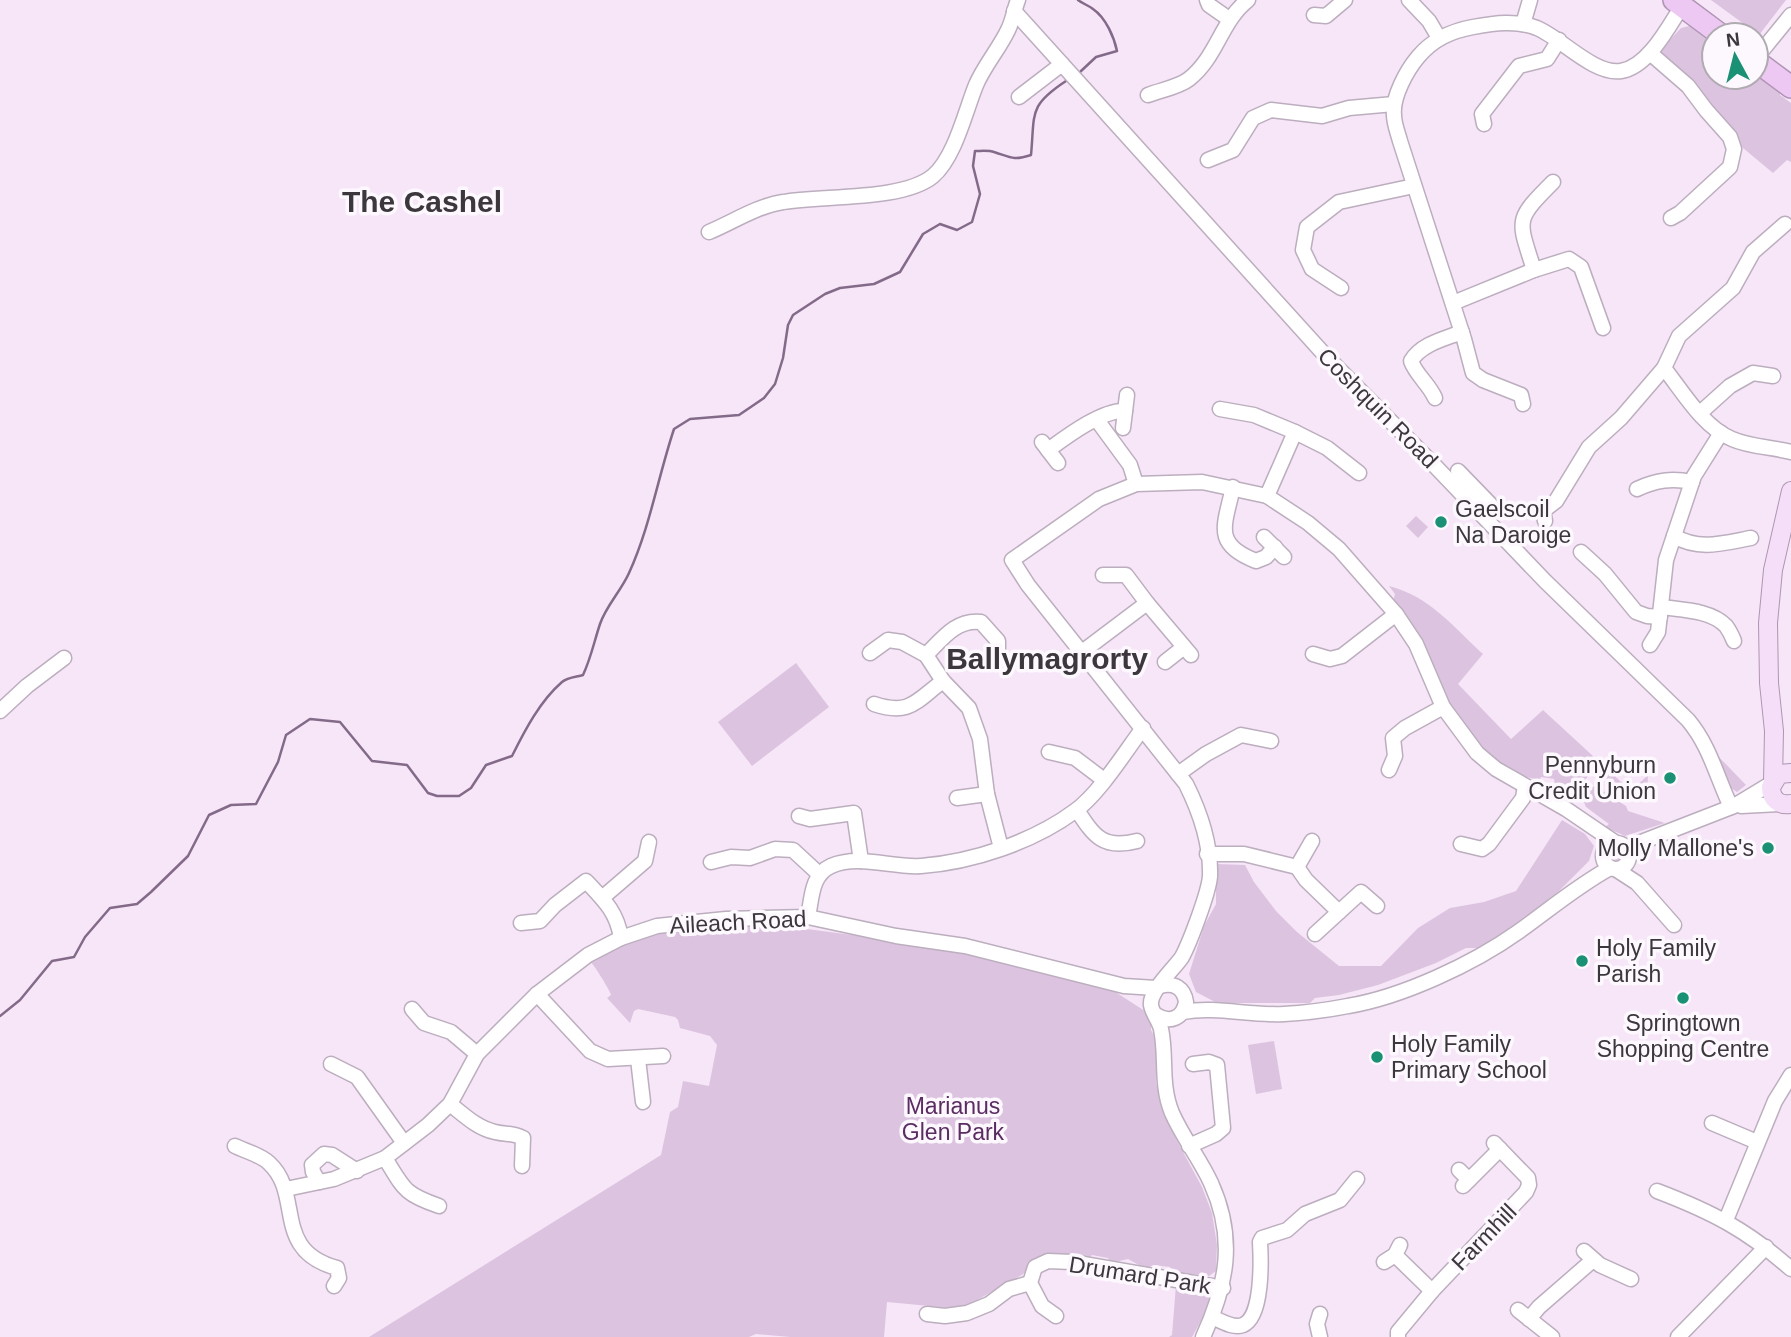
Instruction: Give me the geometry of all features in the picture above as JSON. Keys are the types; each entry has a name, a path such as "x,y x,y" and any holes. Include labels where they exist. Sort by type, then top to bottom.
{"highway":[{"path":"1678,3 1702,21"},
{"path":"1770,71 1791,87"}],"main road":[{"path":"1787,806 1773,797 1774,731 1769,683 1768,623 1773,570 1791,491"},
{"path":"1774,731 1791,767"},
{"path":"1772,783 1779,774 1791,773"}],"street":[{"path":"1207,0 1209,5 1229,19"},
{"path":"1148,95 1187,80 1206,62 1220,41 1229,19 1238,7 1248,0"},
{"path":"1314,15 1326,16 1345,0"},
{"path":"1409,0 1429,21 1439,38"},
{"path":"1523,24 1530,0"},
{"path":"1523,404 1521,396 1473,373 1400,141 1393,114 1394,104 1415,60 1439,38 1480,26 1523,24 1538,28 1601,68 1622,71 1650,53 1678,3"},
{"path":"709,232 753,211 780,202 883,193 917,186 933,176 955,140 977,83 1008,31 1016,5"},
{"name":"Coshquin Road","path":"1016,5 1062,64 1323,353 1473,496 1545,580 1688,720 1699,733 1733,807"},
{"path":"1770,42 1791,15"},
{"path":"1484,124 1482,114 1519,66 1548,59 1559,40"},
{"path":"1650,53 1688,86 1730,137 1734,149 1730,167 1680,213 1671,218"},
{"path":"1019,97 1062,64"},
{"path":"1208,160 1233,150 1253,117 1271,110 1322,116 1349,108 1394,104"},
{"path":"1534,270 1521,226 1526,209 1553,182"},
{"path":"1341,288 1312,269 1303,250 1307,227 1339,202 1414,186"},
{"path":"1545,521 1543,511 1556,501 1589,447 1621,418 1664,368 1679,337 1733,288 1753,253 1785,224"},
{"path":"1453,303 1534,270 1569,260 1581,267 1603,328"},
{"path":"1436,398 1431,387 1414,370 1410,361 1416,352 1424,347 1462,332"},
{"path":"1664,368 1700,413 1721,433 1734,440 1791,452"},
{"path":"1700,413 1730,386 1753,373 1773,376"},
{"path":"1124,428 1127,395"},
{"path":"1220,409 1254,415 1295,432 1327,448 1359,473"},
{"path":"1058,463 1045,446 1115,410 1125,411"},
{"path":"1097,420 1130,465 1136,484"},
{"path":"1267,496 1295,432"},
{"path":"1650,645 1658,632 1666,560 1692,482 1721,433"},
{"path":"1458,471 1473,496 1490,504"},
{"path":"1637,489 1653,481 1677,479 1692,482"},
{"path":"1203,1337 1223,1288 1227,1245 1222,1212 1212,1185 1171,1110 1163,1075 1163,1045 1151,998 1182,956 1210,878 1204,828 1198,808 1178,774 1028,585 1012,559 1099,499 1136,484 1202,481 1267,496 1308,523 1339,549 1396,614 1416,644 1443,707 1477,753 1496,769 1580,819 1674,925"},
{"path":"1233,487 1224,529 1227,544 1256,561 1266,557 1274,547"},
{"path":"1674,536 1697,546 1751,538"},
{"path":"1581,552 1605,574 1636,612 1647,616 1661,612 1702,613 1726,626 1734,641"},
{"path":"1102,575 1126,575 1188,651 1165,662"},
{"path":"1082,652 1147,603"},
{"path":"959,608 959,625"},
{"path":"1313,654 1330,659 1342,656 1396,614"},
{"path":"926,655 959,625 969,621 981,622 998,641 998,655"},
{"path":"870,653 888,640 902,642 926,655 943,681 969,708 979,739 987,794 1001,848"},
{"path":"0,711 64,658"},
{"path":"874,704 892,710 911,707 943,681"},
{"path":"1389,770 1395,756 1393,738 1405,728 1443,707"},
{"path":"808,917 814,882 819,874 835,865 861,861 920,866 1001,848 1038,832 1077,810 1104,780 1143,728"},
{"path":"1178,774 1206,754 1241,735 1271,741"},
{"path":"1049,752 1075,758 1104,780"},
{"path":"1154,1012 1166,1020 1212,1010 1284,1014 1374,1000 1464,965 1516,933 1615,857 1733,807 1772,783"},
{"path":"1461,844 1482,849 1489,844 1523,798 1525,786"},
{"path":"957,798 987,794"},
{"path":"1733,807 1787,806"},
{"path":"1077,810 1090,829 1106,844 1124,845 1137,841"},
{"path":"799,816 810,819 854,813 861,861"},
{"path":"1297,867 1312,841"},
{"path":"602,898 645,860 649,842"},
{"path":"711,862 731,857 750,858 775,849 793,850 819,874"},
{"path":"1208,854 1244,854 1297,867 1306,880 1339,912"},
{"path":"521,923 540,921 555,905 586,881 618,921 621,938"},
{"path":"1315,934 1361,892 1377,906"},
{"name":"Aileach Road","path":"286,1189 357,1171 385,1158 450,1104 477,1054 537,994 587,955 621,938 657,926 690,921 808,917 896,936 965,946 1124,986 1158,987"},
{"path":"1163,1045 1186,1002 1183,993 1182,956"},
{"path":"1158,987 1171,984 1212,1010"},
{"name":"Aileach Road","path":"1124,986 1154,1012"},
{"path":"537,994 590,1051 608,1059 663,1056"},
{"path":"412,1010 424,1023 451,1032 477,1054"},
{"path":"638,1059 643,1102"},
{"path":"1189,1146 1223,1128 1217,1065 1209,1062 1193,1064"},
{"path":"331,1064 357,1077 404,1143"},
{"path":"1726,1220 1775,1101 1791,1075"},
{"path":"450,1104 474,1124 497,1133 511,1132 523,1138 522,1166"},
{"path":"1717,1129 1757,1142"},
{"path":"235,1146 269,1162 286,1189 290,1221 296,1236 310,1255 337,1268 339,1278 334,1286"},
{"name":"Farmhill","path":"1398,1337 1398,1332 1432,1291 1530,1185 1528,1178 1497,1146 1464,1179"},
{"path":"319,1182 312,1165 324,1154 332,1155 357,1171"},
{"path":"385,1158 413,1197 439,1206"},
{"path":"1212,1317 1228,1324 1247,1324 1258,1300 1262,1238 1287,1230 1306,1214 1340,1200 1359,1176"},
{"path":"1657,1191 1726,1220 1766,1247 1791,1269"},
{"path":"1678,1337 1766,1247"},
{"name":"Farmhill","path":"1393,1254 1432,1291"},
{"path":"1552,1337 1523,1314 1539,1307 1588,1255 1627,1272"},
{"name":"Drumard Park","path":"1030,1283 1035,1267 1048,1261 1072,1262 1223,1288"},
{"path":"927,1314 945,1316 967,1313 989,1304 1009,1289 1030,1283 1042,1306 1056,1316"}],"green space":[{"path":"1711,0 1786,0 1770,21 1740,21"},
{"path":"1693,25 1700,30 1700,91 1770,91 1770,81 1779,86 1780,95 1791,103 1791,162 1787,160 1773,173 1743,148 1660,57 1660,50 1681,28"},
{"path":"1416,516 1428,527 1418,538 1406,526"},
{"path":"1389,586 1429,605 1483,654 1458,684 1511,739 1543,710 1631,791 1648,775 1647,794 1626,794 1598,773 1588,776 1578,790 1573,788 1566,796 1556,789 1554,779 1541,777 1540,780 1517,775 1487,758 1459,721 1393,601 1395,594"},
{"path":"796,663 829,707 752,766 718,722"},
{"path":"1715,753 1746,785 1737,792 1728,786"},
{"path":"1595,786 1626,806 1628,811 1665,823 1625,836 1605,827 1609,824 1586,807 1584,802 1588,789"},
{"path":"1562,820 1585,834 1594,846 1589,861 1554,896 1518,924 1479,948 1466,948 1436,963 1378,985 1315,998 1310,1003 1217,1003 1196,992 1189,974 1204,926 1216,904 1216,864 1245,865 1276,911 1339,966 1381,966 1418,928 1450,908 1484,902 1516,891"},
{"path":"1616,847 1622,850 1625,856 1622,862 1616,865 1610,862 1607,856 1610,850"},
{"name":"Marianus Glen Park","path":"737,924 777,925 965,950 1103,984 1151,1015 1151,1030 1157,1041 1156,1083 1164,1112 1202,1187 1212,1213 1217,1245 1216,1271 1209,1276 1178,1274 1173,1273 1170,1267 1153,1265 1146,1269 1128,1259 1111,1263 1108,1258 1092,1255 1088,1259 1054,1253 1020,1276 961,1309 887,1302 884,1337 790,1337 756,1334 749,1337 369,1337 661,1155 670,1112 678,1107 683,1081 709,1086 717,1045 710,1036 680,1028 675,1017 638,1009 634,1011 630,1023 607,998 611,995 610,992 591,962 628,941 653,934"},
{"path":"1274,1041 1282,1089 1256,1094 1248,1045"},
{"path":"1176,1285 1209,1292 1211,1296 1192,1337 1169,1337 1172,1335"}],"waterway":[{"path":"1078,0 1102,17 1112,34 1117,51 1096,57 1080,72"},
{"path":"0,1016 20,1000 52,961 74,957 85,937 110,908 137,904 151,892 188,856 209,815 231,805 256,804 278,762 286,735 310,719 340,722 372,761 407,765 428,793 437,796 459,796 471,788 486,765 512,756 540,707 554,690 564,680 583,675 603,617 626,580 636,556 674,429 690,419 739,415 764,398 775,384 783,358 788,325 793,315 825,294 840,288 874,284 900,272 923,234 940,224 957,230 972,222 980,194 973,166 975,151 992,151 1016,158 1031,155 1034,120 1039,104 1066,81"}],"place":[{"name":"Gaelscoil Na Daroige","path":"1441,522"},
{"name":"Pennyburn Credit Union","path":"1670,778"},
{"name":"Molly Mallone's","path":"1768,848"},
{"name":"Holy Family Parish","path":"1582,961"},
{"name":"Springtown Shopping Centre","path":"1683,998"},
{"name":"Holy Family Primary School","path":"1377,1057"}],"district":[{"name":"The Cashel","path":"422,202"},
{"name":"Ballymagrorty","path":"1047,659"}]}
